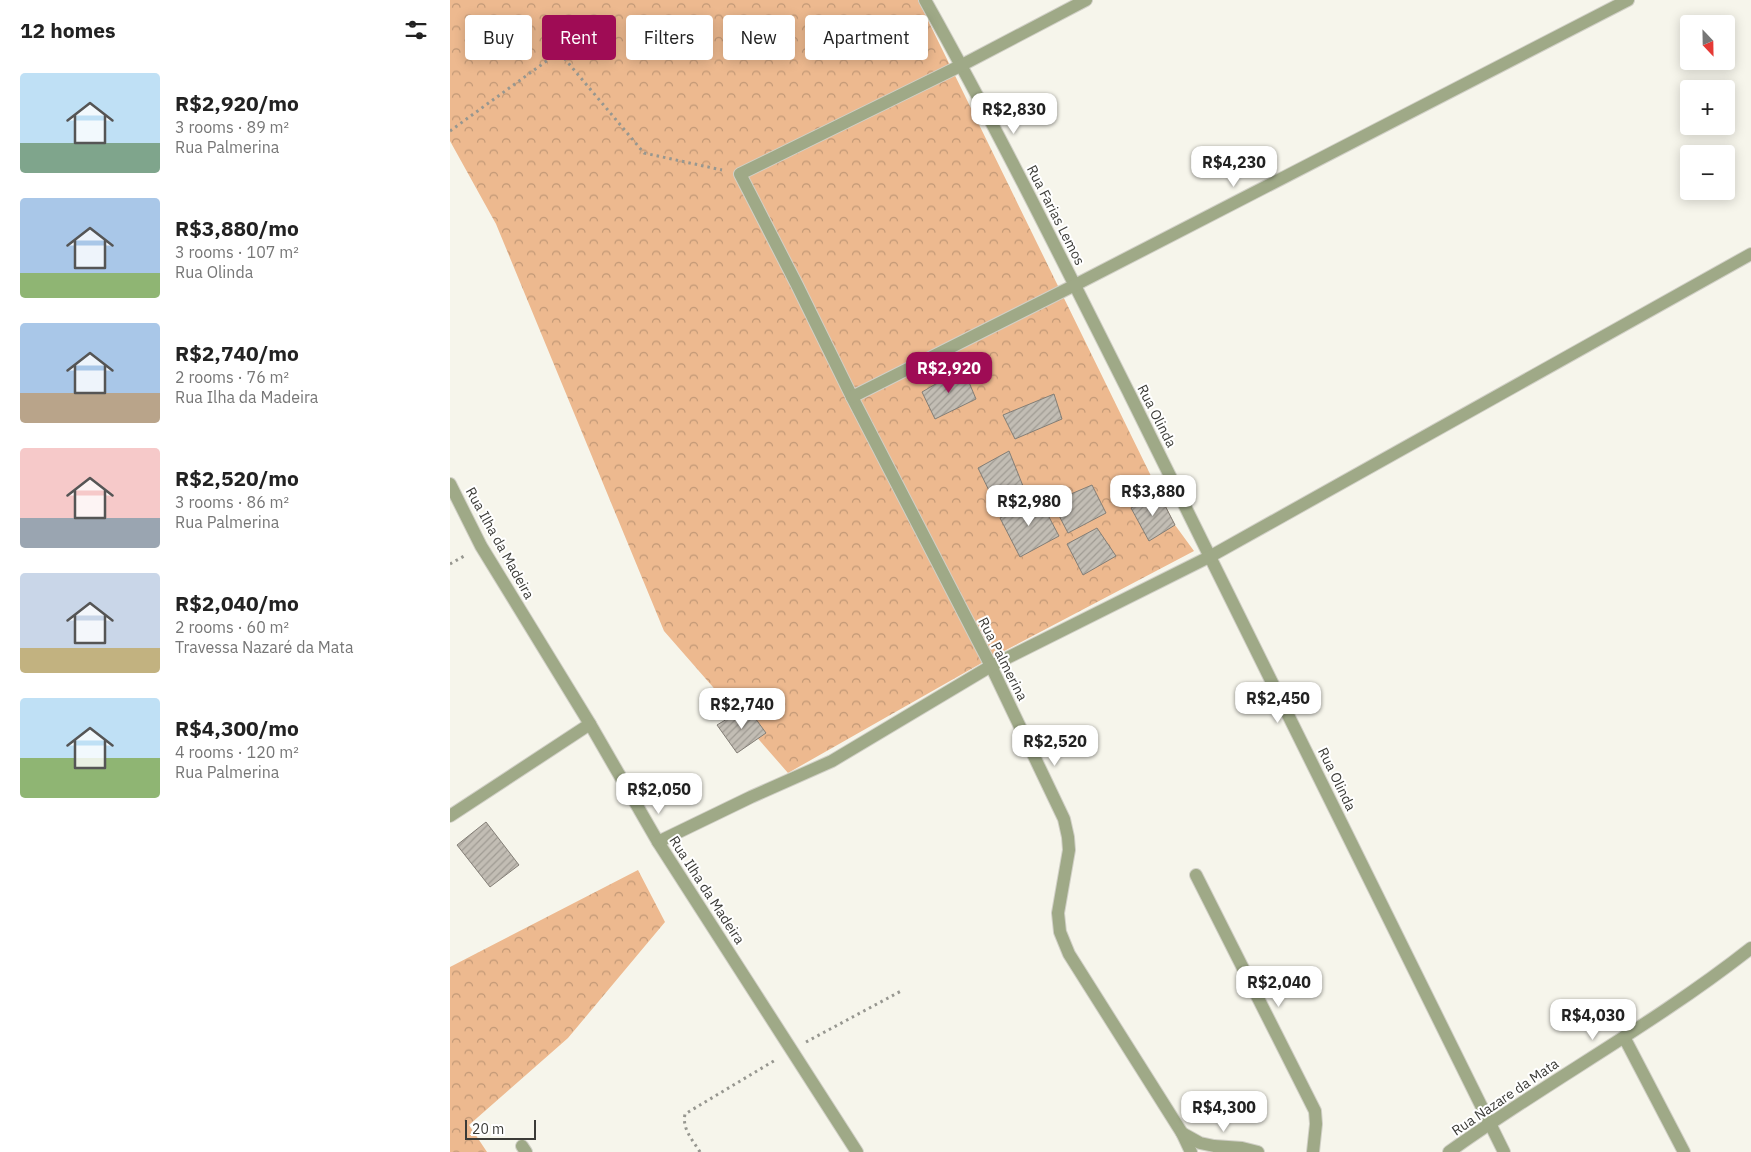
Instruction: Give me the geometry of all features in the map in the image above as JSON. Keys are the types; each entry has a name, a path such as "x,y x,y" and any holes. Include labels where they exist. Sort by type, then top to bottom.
{"street":[{"name":"Rua Farias Lemos","path":"925,0 962,65 1075,285"},
{"path":"740,174 962,65 1086,0"},
{"path":"852,397 1075,285 1628,0"},
{"name":"Rua Palmerina","path":"740,174 852,397 991,666 1064,819 1069,850 1058,913 1060,932 1069,954 1182,1133 1191,1152"},
{"path":"658,842 751,797 832,761 991,666 1211,556 1751,254"},
{"name":"Rua Olinda","path":"1075,285 1211,556 1504,1152"},
{"name":"Rua Ilha da Madeira","path":"450,484 481,546 590,724 658,842 857,1152"},
{"path":"450,816 590,724"},
{"path":"1196,875 1314,1111 1316,1124 1313,1152"},
{"name":"Rua Nazare da Mata","path":"1449,1152 1490,1123 1624,1037 1725,969 1751,948"},
{"path":"1624,1037 1684,1152"},
{"path":"1182,1133 1200,1142 1214,1146 1242,1148 1258,1152"}],"path":[{"path":"450,131 559,52 644,153 740,174"}],"green space":[{"path":"450,0 918,0 925,15 805,15 805,60 928,60 928,20 1175,525 1194,551 987,660 788,773 664,631 496,224 450,141"},
{"path":"638,870 665,922 568,1038 469,1125 487,1152 450,1152 450,967"}],"building":[{"path":"963,368 976,399 935,419 922,392"},
{"path":"1054,394 1062,419 1015,439 1003,415"},
{"path":"1009,451 1027,496 999,511 978,468"},
{"path":"1092,485 1106,513 1068,533 1052,502"},
{"path":"1159,494 1175,525 1149,541 1131,508"},
{"path":"1039,498 1059,536 1020,557 1000,518"},
{"path":"1097,528 1116,556 1083,575 1067,544"},
{"path":"747,707 766,733 737,753 717,725"},
{"path":"486,822 519,865 490,887 457,845"}]}
